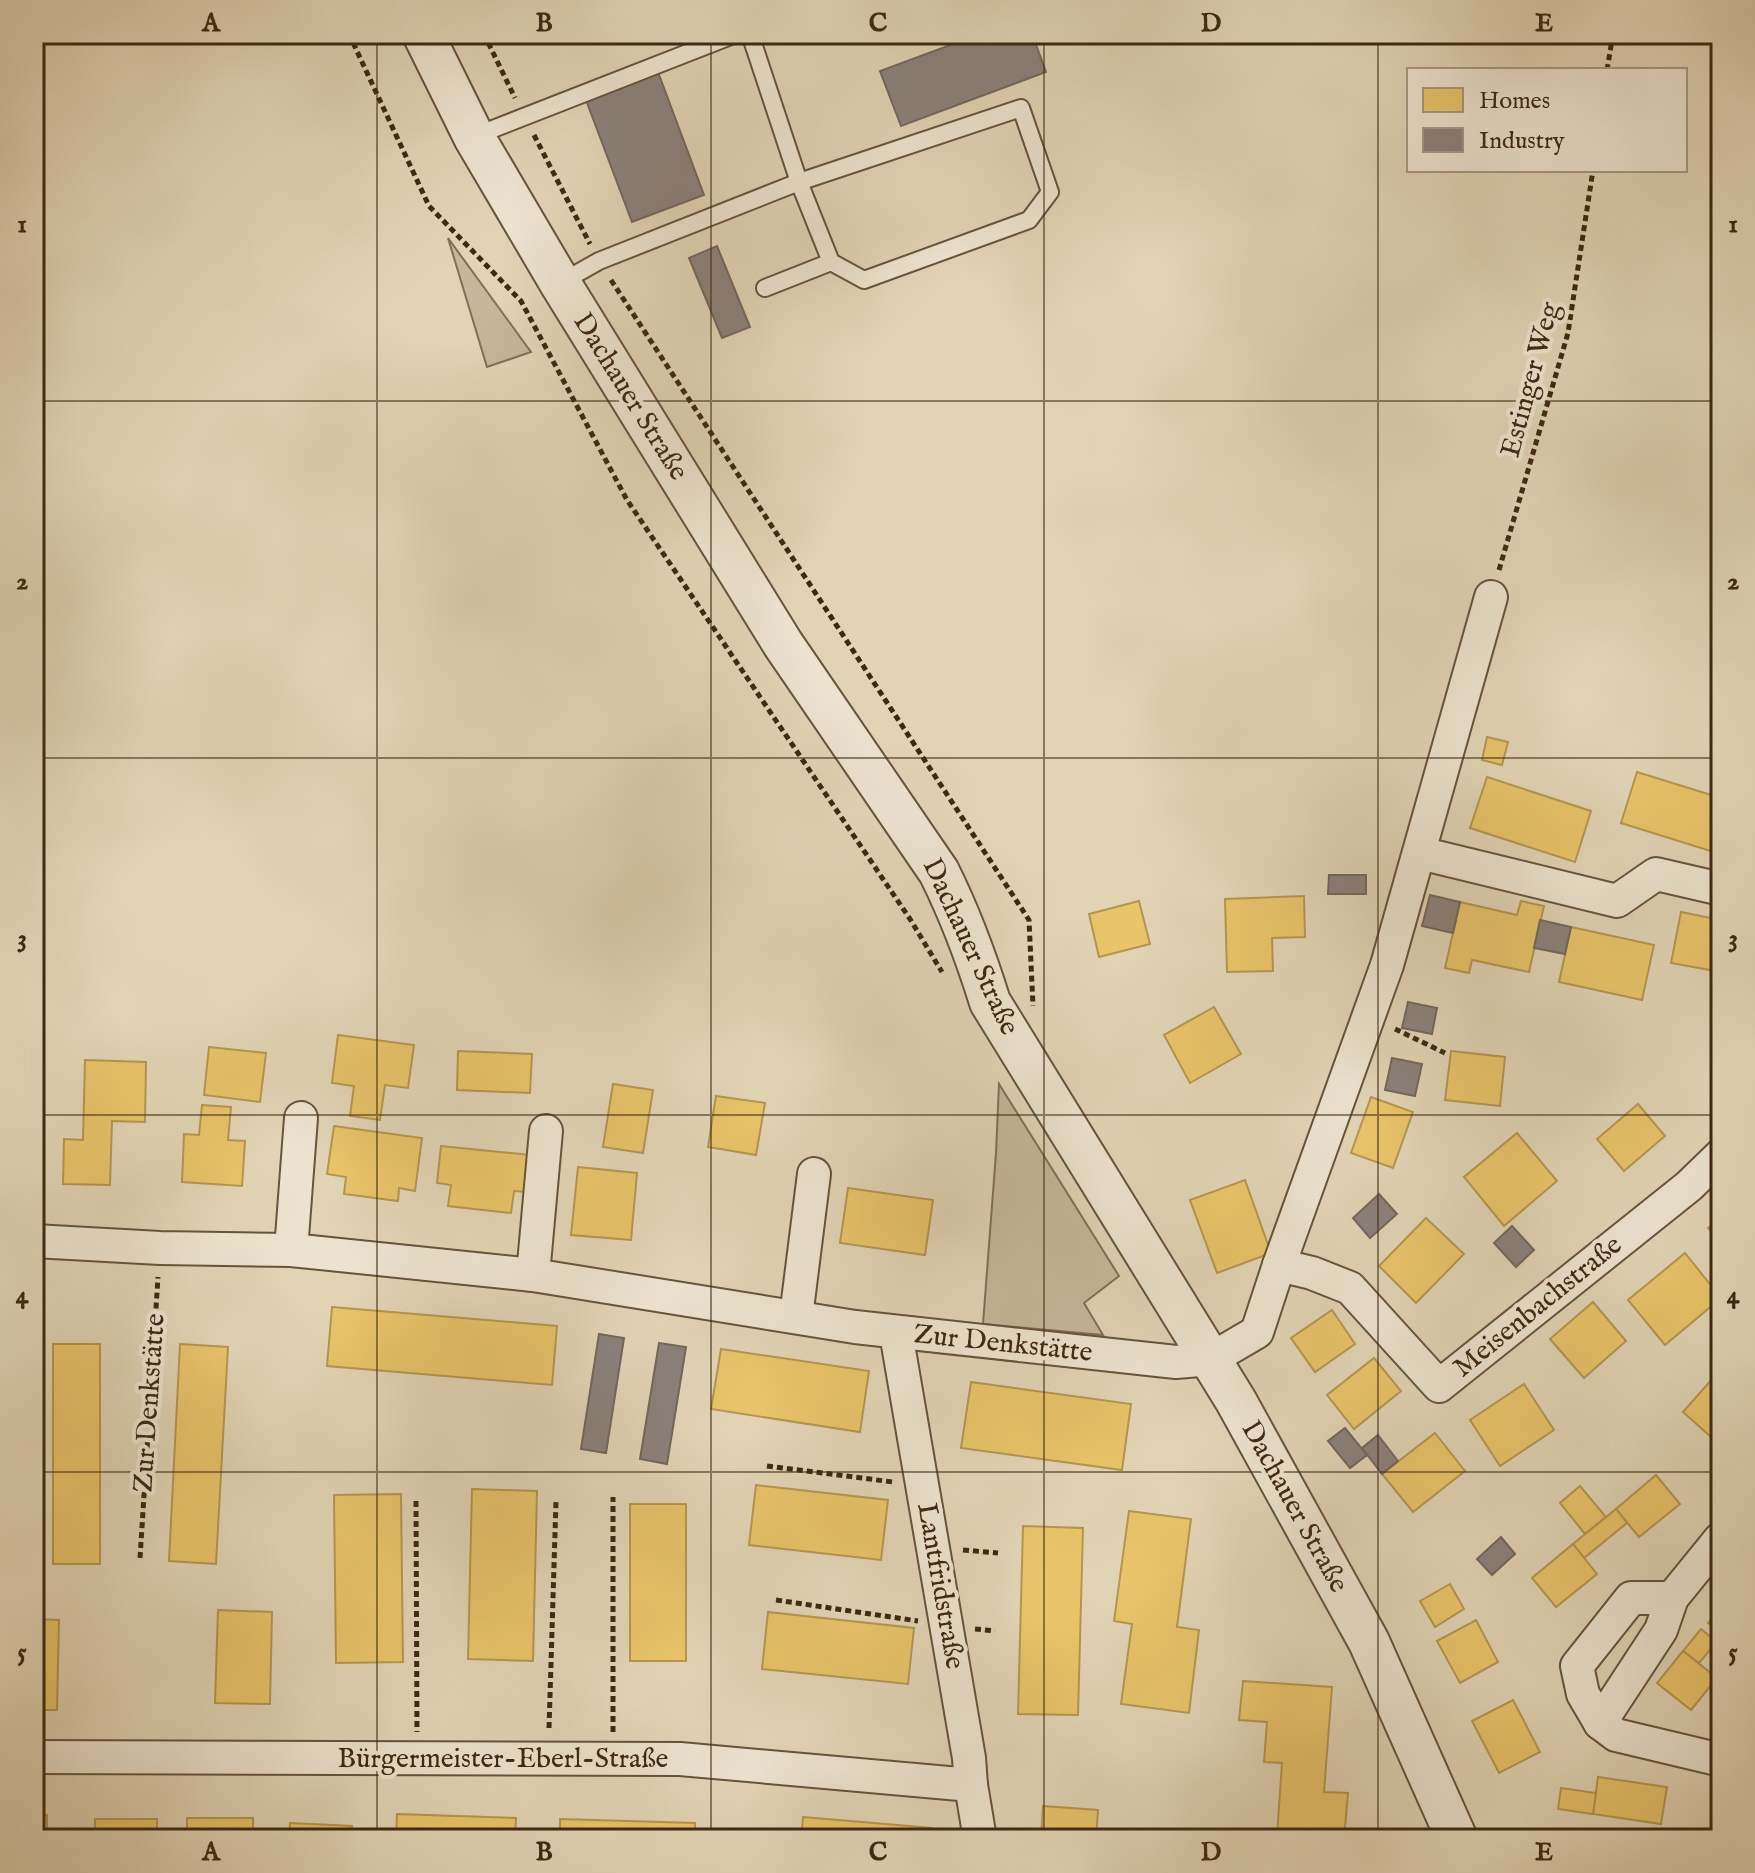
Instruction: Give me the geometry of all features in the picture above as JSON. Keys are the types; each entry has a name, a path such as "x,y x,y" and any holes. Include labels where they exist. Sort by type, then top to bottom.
{"street":[{"name":"Dachauer Straße","path":"423,34 474,137 560,283 783,644 939,872 973,948 990,1002 1211,1359 1369,1642 1457,1839"},
{"path":"1211,1359 1257,1332 1387,965 1491,597"},
{"path":"1420,853 1617,901 1656,874 1721,889"},
{"path":"291,1250 301,1118"},
{"path":"533,1275 546,1131"},
{"name":"Meisenbachstraße","path":"1279,1265 1312,1273 1350,1288 1439,1386 1689,1186 1721,1155"},
{"path":"796,1317 814,1174"},
{"name":"Zur Denkstätte","path":"34,1241 160,1248 291,1250 533,1275 896,1333 1176,1362 1211,1359"},
{"name":"Lantfridstraße","path":"896,1333 969,1758 980,1839"},
{"path":"1600,1723 1661,1630 1672,1598 1720,1539"},
{"path":"1672,1598 1631,1598 1577,1666 1583,1694 1600,1723 1616,1735 1721,1760"},
{"name":"Bürgermeister-Eberl-Straße","path":"34,1757 680,1759 971,1785"}],"lane":[{"path":"474,137 736,34"},
{"path":"560,283 599,261 799,182 1021,108 1050,192 1029,220 864,280 831,262 799,182 750,34"},
{"path":"765,288 831,262"}],"path":[{"path":"349,34 429,206 521,301 627,500 910,919 949,985"},
{"path":"484,34 524,117"},
{"path":"1607,68 1613,34"},
{"name":"Estinger Weg","path":"1491,597 1568,333 1593,172"},
{"path":"1370,1016 1445,1053"},
{"name":"Zur Denkstätte","path":"140,1558 160,1248"},
{"path":"767,1466 922,1485"},
{"path":"613,1497 613,1759"},
{"path":"416,1501 417,1758"},
{"path":"548,1759 556,1501"},
{"path":"776,1600 946,1625"}],"shaded area":[{"path":"448,238 531,352 487,367"},
{"path":"999,1084 1119,1276 1084,1303 1103,1335 983,1324"}],"building: Homes":[{"path":"1487,737 1508,742 1502,765 1482,760"},
{"path":"1637,772 1721,798 1720,854 1621,823"},
{"path":"1487,777 1591,811 1575,862 1470,828"},
{"path":"1304,896 1305,937 1272,938 1273,971 1227,972 1225,899"},
{"path":"1139,901 1150,944 1099,957 1089,914"},
{"path":"1521,901 1544,906 1529,972 1472,960 1469,973 1445,968 1460,902 1517,915"},
{"path":"1681,912 1721,920 1721,972 1671,963"},
{"path":"1571,927 1654,945 1642,1000 1559,982"},
{"path":"1214,1007 1241,1054 1190,1083 1164,1035"},
{"path":"338,1035 414,1045 408,1088 385,1085 380,1120 350,1116 354,1086 332,1083"},
{"path":"209,1047 266,1053 260,1102 204,1095"},
{"path":"458,1051 532,1054 530,1093 457,1090"},
{"path":"1451,1051 1505,1057 1500,1106 1445,1100"},
{"path":"85,1060 146,1062 145,1122 112,1121 110,1185 63,1184 64,1139 83,1140"},
{"path":"613,1084 653,1090 643,1153 603,1147"},
{"path":"716,1096 765,1103 756,1155 708,1147"},
{"path":"1371,1097 1413,1112 1393,1168 1351,1153"},
{"path":"1638,1104 1665,1136 1624,1171 1597,1139"},
{"path":"202,1105 231,1107 228,1140 245,1141 242,1186 182,1182 184,1134 199,1135"},
{"path":"334,1126 422,1138 415,1191 399,1188 398,1201 344,1194 346,1177 327,1174"},
{"path":"1517,1133 1557,1181 1504,1226 1464,1177"},
{"path":"441,1146 531,1155 527,1192 514,1191 511,1213 448,1206 451,1185 437,1183"},
{"path":"578,1167 637,1173 631,1240 571,1235"},
{"path":"1245,1180 1271,1253 1217,1273 1190,1200"},
{"path":"848,1188 933,1200 925,1255 840,1243"},
{"path":"1426,1218 1464,1254 1416,1303 1379,1266"},
{"path":"1721,1218 1721,1245 1708,1228"},
{"path":"1685,1253 1721,1298 1665,1345 1628,1300"},
{"path":"1593,1302 1626,1341 1584,1378 1550,1339"},
{"path":"332,1307 557,1326 552,1385 327,1366"},
{"path":"1332,1310 1355,1344 1315,1372 1291,1338"},
{"path":"53,1344 100,1344 100,1564 53,1564"},
{"path":"180,1344 228,1347 216,1564 169,1561"},
{"path":"721,1349 869,1371 860,1432 711,1409"},
{"path":"1374,1358 1401,1391 1354,1429 1327,1395"},
{"path":"1721,1369 1721,1446 1683,1412"},
{"path":"971,1382 1131,1404 1122,1470 961,1448"},
{"path":"1524,1384 1554,1430 1500,1466 1470,1420"},
{"path":"1435,1433 1465,1471 1413,1512 1382,1474"},
{"path":"1656,1475 1680,1504 1639,1537 1616,1509"},
{"path":"756,1485 888,1500 881,1560 749,1545"},
{"path":"1580,1486 1606,1517 1585,1534 1560,1503"},
{"path":"472,1489 537,1491 533,1661 468,1659"},
{"path":"401,1494 403,1662 336,1663 334,1495"},
{"path":"630,1504 686,1504 686,1661 630,1661"},
{"path":"1616,1509 1627,1523 1584,1558 1573,1544"},
{"path":"1129,1511 1191,1519 1177,1627 1199,1630 1189,1713 1121,1704 1132,1624 1114,1621"},
{"path":"1023,1526 1083,1528 1078,1715 1018,1714"},
{"path":"1573,1544 1597,1574 1556,1607 1532,1578"},
{"path":"1450,1584 1464,1609 1435,1627 1420,1601"},
{"path":"1721,1608 1721,1634 1708,1623"},
{"path":"218,1610 272,1612 270,1704 215,1703"},
{"path":"768,1612 914,1628 908,1684 762,1669"},
{"path":"34,1619 59,1620 57,1710 34,1710"},
{"path":"1476,1620 1498,1662 1460,1683 1437,1641"},
{"path":"1701,1629 1717,1642 1699,1663 1683,1651"},
{"path":"1683,1651 1717,1678 1691,1710 1657,1683"},
{"path":"1243,1681 1332,1687 1324,1792 1348,1793 1344,1839 1277,1836 1282,1763 1264,1762 1267,1722 1239,1720"},
{"path":"1513,1700 1540,1752 1499,1773 1472,1721"},
{"path":"1598,1777 1667,1787 1661,1824 1593,1814"},
{"path":"1561,1788 1596,1793 1593,1814 1558,1809"},
{"path":"1043,1806 1098,1810 1096,1839 1041,1839"},
{"path":"397,1814 516,1818 515,1839 396,1839"},
{"path":"34,1815 47,1815 47,1839 34,1839"},
{"path":"803,1817 932,1828 931,1839 801,1839"},
{"path":"187,1818 253,1818 253,1839 187,1839"},
{"path":"95,1819 157,1819 157,1839 95,1839"},
{"path":"560,1819 695,1823 695,1839 560,1839"},
{"path":"290,1823 352,1826 351,1839 289,1839"}],"building: Industry":[{"path":"980,34 1032,34 1046,72 901,126 880,71"},
{"path":"658,72 704,195 632,222 586,100"},
{"path":"717,246 750,327 722,338 689,258"},
{"path":"1329,875 1366,875 1366,894 1328,894"},
{"path":"1430,895 1460,902 1453,933 1422,926"},
{"path":"1540,920 1571,927 1565,954 1534,948"},
{"path":"1408,1002 1437,1008 1432,1034 1402,1028"},
{"path":"1392,1058 1422,1064 1415,1096 1385,1090"},
{"path":"1379,1194 1397,1214 1370,1238 1353,1218"},
{"path":"1512,1226 1534,1250 1516,1267 1494,1243"},
{"path":"599,1334 624,1338 606,1453 581,1449"},
{"path":"659,1343 686,1347 667,1464 640,1459"},
{"path":"1345,1428 1367,1455 1350,1468 1328,1441"},
{"path":"1378,1435 1398,1461 1382,1474 1362,1448"},
{"path":"1501,1537 1515,1554 1492,1575 1477,1559"}]}
